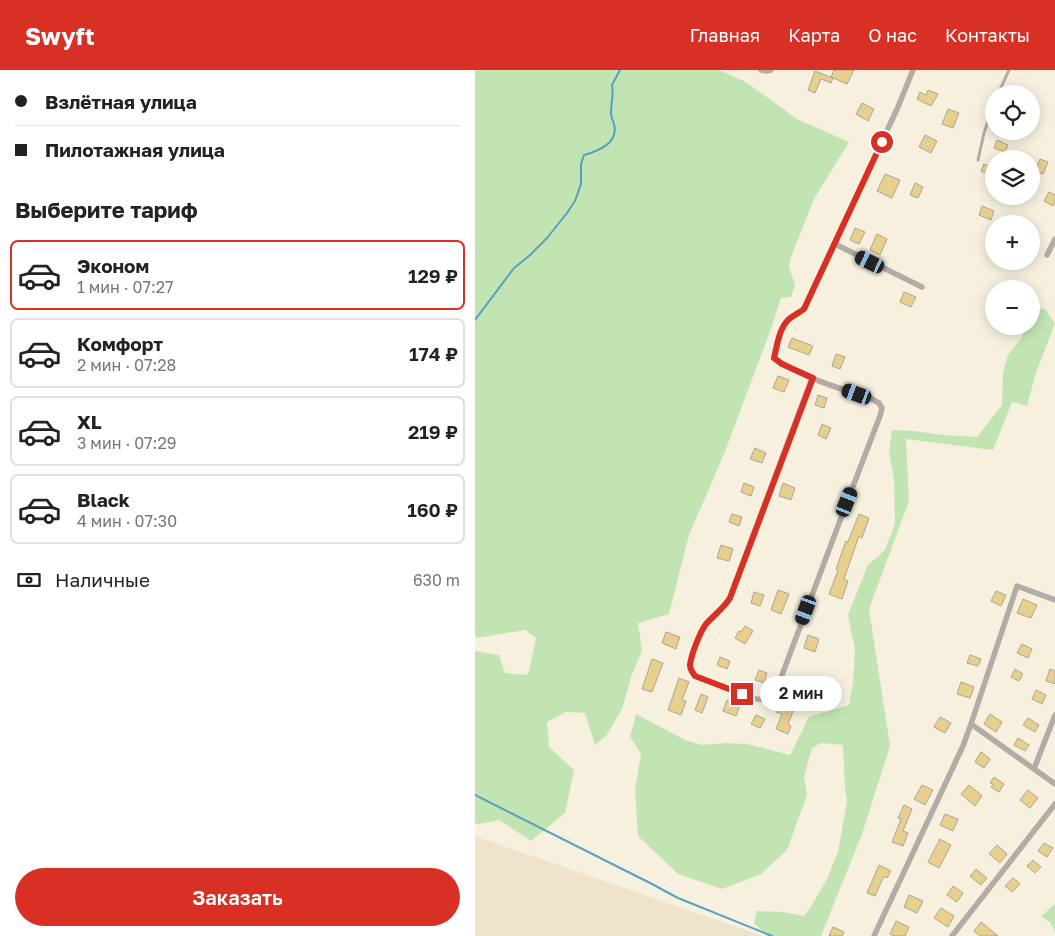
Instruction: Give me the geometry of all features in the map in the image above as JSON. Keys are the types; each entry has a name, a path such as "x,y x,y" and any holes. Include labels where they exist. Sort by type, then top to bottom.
{"street":[{"path":"761,70 771,70"},
{"path":"813,378 730,598 704,626 690,666 695,676 756,699 766,700 777,691 882,408 879,403 872,399 813,378 782,364 774,358 780,334 786,322 804,309 898,107 913,70"},
{"path":"1047,255 1055,239"},
{"path":"835,244 923,287"},
{"path":"874,936 963,746 1017,586 1055,600"},
{"path":"1034,768 1055,715"},
{"path":"971,724 1055,784"},
{"path":"952,936 1055,804"}],"lane":[{"path":"1002,85 1009,70"},
{"path":"978,160 985,130"}],"shaded area":[{"path":"475,836 719,921 763,936 475,936"}],"green space":[{"path":"475,70 719,70 746,82 797,119 849,142 814,199 791,257 789,267 795,285 791,297 781,298 724,454 689,535 669,614 638,623 642,651 632,674 622,709 606,736 595,745 585,713 566,712 547,722 549,747 574,770 565,813 531,841 499,820 475,823 475,651 499,655 505,673 528,675 536,638 525,630 477,638 475,636"},
{"path":"1040,309 1045,309 1055,323 1036,373 1027,406 1012,402 993,450 906,439 909,501 869,609 890,746 862,834 821,936 767,936 754,923 757,911 782,912 804,916 827,879 838,852 847,801 843,745 821,743 812,748 804,777 807,795 787,850 761,874 722,889 678,874 638,836 635,789 641,754 630,737 636,714 685,740 702,745 747,744 790,755 809,717 849,705 855,650 848,615 868,565 885,550 895,524 894,480 889,452 892,430 977,437 1002,405 1003,372 1008,355 1022,335 1040,335"},
{"path":"1055,904 1055,933 1051,923 1041,916"}],"building":[{"path":"834,70 854,70 847,84 831,77"},
{"path":"815,71 833,78 831,83 821,79 815,93 808,90"},
{"path":"928,90 938,94 931,106 917,99 920,92 926,95"},
{"path":"862,103 874,109 868,121 856,114"},
{"path":"948,109 959,113 953,128 942,124"},
{"path":"925,135 937,141 931,153 919,147"},
{"path":"997,140 1008,145 1006,150 994,148"},
{"path":"1040,159 1048,162 1043,174 1040,173"},
{"path":"984,164 985,164 985,173 981,171"},
{"path":"885,174 900,180 892,198 877,191"},
{"path":"915,183 923,187 918,198 910,195"},
{"path":"1049,192 1055,195 1053,206 1044,201"},
{"path":"982,206 994,211 993,215 985,215 985,218 979,215"},
{"path":"855,228 865,232 859,244 850,240"},
{"path":"877,234 887,239 880,255 870,250"},
{"path":"904,292 916,297 911,307 900,302"},
{"path":"792,338 813,346 809,355 788,347"},
{"path":"836,354 845,357 840,369 832,366"},
{"path":"778,376 789,380 784,392 773,388"},
{"path":"818,395 827,398 824,408 815,405"},
{"path":"822,424 831,428 826,439 818,435"},
{"path":"755,448 766,453 762,463 750,459"},
{"path":"744,483 754,487 751,496 741,492"},
{"path":"783,483 795,488 791,500 779,496"},
{"path":"732,514 742,517 739,526 729,522"},
{"path":"859,514 869,518 862,538 859,536 844,579 848,581 842,599 829,594 846,541 848,542"},
{"path":"721,545 733,549 729,561 717,558"},
{"path":"778,590 789,594 781,614 771,610"},
{"path":"996,591 1006,595 1001,606 991,601"},
{"path":"754,592 764,595 760,606 751,603"},
{"path":"1023,599 1037,605 1031,618 1017,613"},
{"path":"745,626 753,631 745,644 735,638"},
{"path":"666,632 680,637 676,649 662,643"},
{"path":"808,635 819,639 815,652 804,648"},
{"path":"1022,644 1032,649 1028,658 1017,653"},
{"path":"970,655 981,659 978,666 967,663"},
{"path":"720,657 730,661 727,669 717,665"},
{"path":"652,659 663,663 652,692 642,689"},
{"path":"1015,669 1023,674 1019,681 1011,677"},
{"path":"1050,669 1055,671 1055,684 1046,681"},
{"path":"759,670 767,673 764,683 755,680"},
{"path":"679,678 689,682 682,700 686,701 681,715 668,710"},
{"path":"961,682 974,687 970,698 957,694"},
{"path":"1036,690 1046,695 1042,704 1032,699"},
{"path":"701,694 708,697 702,713 695,710"},
{"path":"727,700 740,705 736,716 723,711"},
{"path":"780,703 794,709 788,724 791,726 788,734 776,729 782,714 776,712"},
{"path":"990,714 1002,722 996,732 984,724"},
{"path":"756,715 765,719 760,728 751,724"},
{"path":"940,717 951,723 945,733 934,727"},
{"path":"1028,718 1039,725 1035,732 1023,725"},
{"path":"1018,738 1029,745 1025,751 1014,745"},
{"path":"981,752 990,759 984,768 975,762"},
{"path":"994,777 1004,784 999,792 991,787 993,784 990,783"},
{"path":"922,785 933,790 925,805 914,799"},
{"path":"969,785 982,796 975,806 961,794"},
{"path":"1028,790 1038,798 1030,808 1020,800"},
{"path":"904,805 912,809 903,831 908,833 903,846 892,842 901,819 898,818"},
{"path":"945,814 958,819 953,831 940,825"},
{"path":"940,839 951,845 939,868 928,862"},
{"path":"1044,843 1053,848 1047,857 1038,851"},
{"path":"997,845 1007,854 1000,863 989,854"},
{"path":"1033,860 1041,867 1035,873 1027,866"},
{"path":"879,865 891,871 887,878 884,876 875,896 867,893"},
{"path":"976,869 987,878 981,885 970,876"},
{"path":"1013,878 1020,884 1012,892 1005,886"},
{"path":"953,886 963,893 957,902 947,895"},
{"path":"909,895 923,901 917,913 904,907"},
{"path":"941,908 954,916 948,927 934,918"},
{"path":"896,921 909,927 905,936 890,934"},
{"path":"981,922 998,936 980,936 974,931"},
{"path":"833,927 844,932 842,936 829,936"}],"waterway":[{"path":"475,320 514,268 547,238 575,201 581,184 581,164 584,155 607,145 614,136 615,131 611,113 612,85 620,70"},
{"path":"475,795 678,898 772,936"}],"route":[{"path":"742,694 695,676 690,666 692,656 704,626 730,598 813,378 782,364 774,358 780,334 786,322 804,309 882,142"}]}
